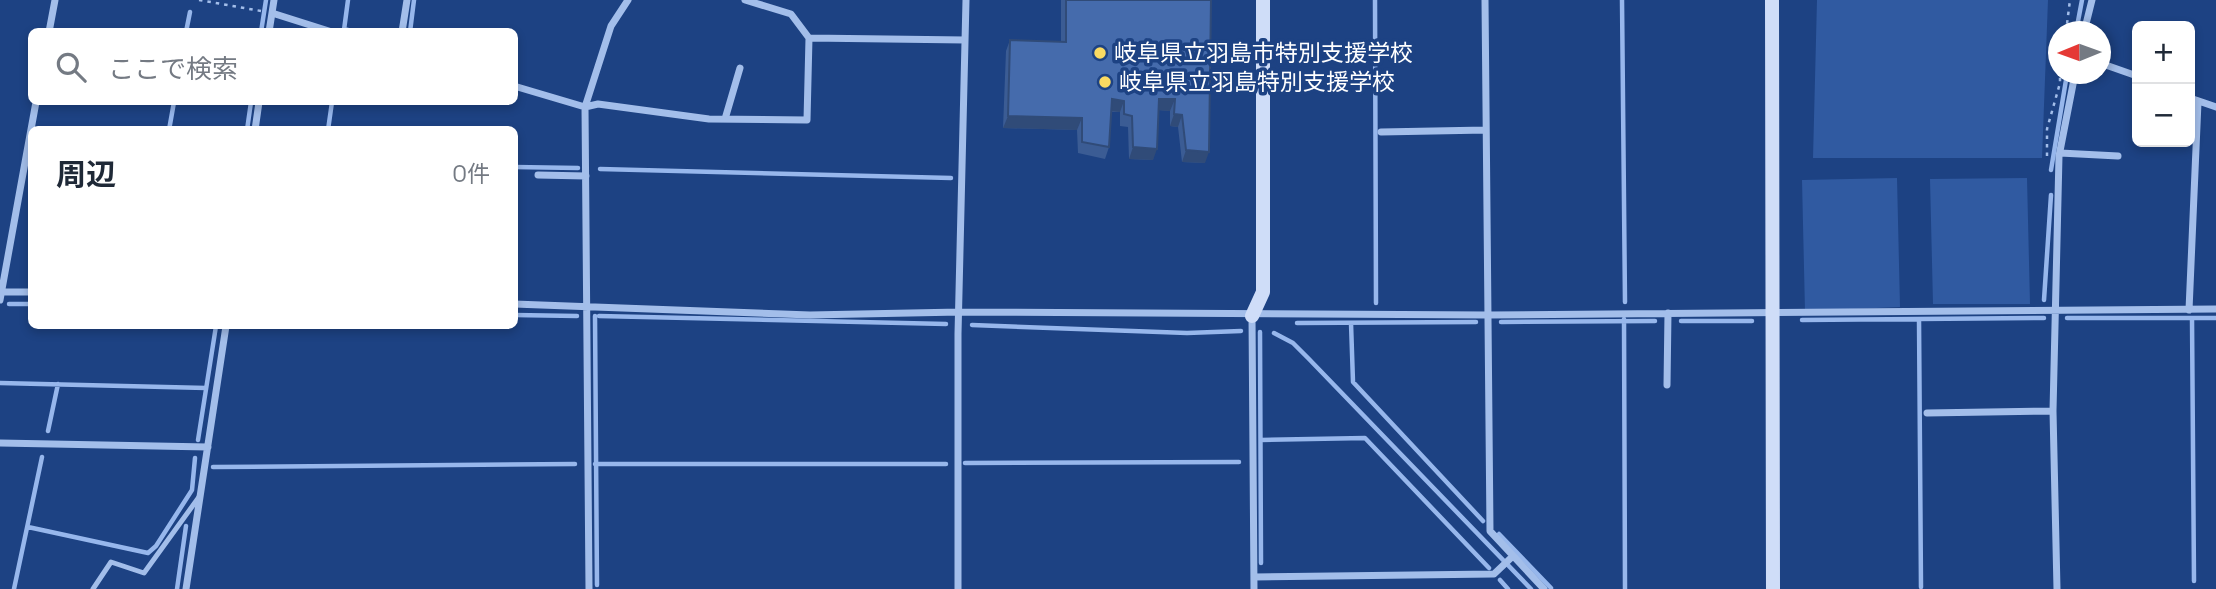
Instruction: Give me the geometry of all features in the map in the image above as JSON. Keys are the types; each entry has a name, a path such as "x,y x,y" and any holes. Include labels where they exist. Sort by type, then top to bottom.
{"street":[{"path":"50,28 54,0"},
{"path":"270,28 274,0"},
{"path":"403,28 407,0"},
{"path":"589,589 585,107 611,26 628,0"},
{"path":"518,87 585,107 598,104 725,119 807,120 809,38 791,14 745,0"},
{"path":"958,589 966,0"},
{"path":"1254,589 1252,316 1264,292 1263,0"},
{"path":"1485,0 1490,531 1511,558 1544,589"},
{"path":"1772,0 1773,589"},
{"path":"2087,21 2092,0"},
{"path":"272,13 319,28"},
{"path":"809,38 965,40"},
{"path":"2111,67 2132,74"},
{"path":"725,119 740,68"},
{"path":"2057,589 2053,411 2060,153 2073,84"},
{"path":"2195,100 2216,107"},
{"path":"2189,310 2198,102"},
{"path":"32,126 35,105"},
{"path":"256,126 259,105"},
{"path":"1381,132 1486,130"},
{"path":"28,146 1,295 28,292"},
{"path":"2060,153 2118,156"},
{"path":"538,175 586,176"},
{"path":"518,304 810,315 960,312 1252,316 1488,315 2216,309"},
{"path":"1668,313 1668,385"},
{"path":"186,589 226,329"},
{"path":"1927,413 2053,411"},
{"path":"0,443 208,447"},
{"path":"1254,577 1494,574 1511,558"}],"lane":[{"path":"93,589 111,562 144,573 199,497"}],"path":[{"path":"199,0 272,13"},
{"path":"2067,21 2070,0"}],"shaded area":[{"path":"1817,0 2048,0 2042,158 1813,158"},
{"path":"1897,178 1900,307 1805,311 1802,180"},
{"path":"2027,178 2030,304 1933,304 1930,179"}],"building":[{"name":"岐阜県立羽島特別支援学校","path":"1066,0 1211,0 1209,152 1186,150 1182,115 1174,114 1175,99 1159,99 1157,149 1133,147 1132,116 1124,114 1124,101 1112,99 1109,147 1082,142 1082,118 1008,116 1010,40 1066,42"}],"waterway":[{"path":"262,28 266,0"},
{"path":"344,28 348,0"},
{"path":"410,28 414,0"},
{"path":"1375,0 1376,303"},
{"path":"1622,0 1625,302"},
{"path":"2078,21 2082,0"},
{"path":"187,28 190,12"},
{"path":"2051,170 2065,84"},
{"path":"170,126 173,105"},
{"path":"248,126 251,105"},
{"path":"329,126 332,105"},
{"path":"518,167 578,168"},
{"path":"600,169 951,178"},
{"path":"2044,300 2051,195"},
{"path":"9,304 28,304"},
{"path":"518,315 577,316"},
{"path":"595,316 597,585"},
{"path":"599,316 946,324"},
{"path":"1802,320 2044,318"},
{"path":"2067,318 2216,318"},
{"path":"2192,318 2194,581"},
{"path":"1624,319 1625,589"},
{"path":"1919,319 1921,587"},
{"path":"1501,322 1655,321"},
{"path":"1681,321 1752,321"},
{"path":"1297,323 1476,322"},
{"path":"1351,323 1353,382 1483,521"},
{"path":"972,325 1187,333 1241,331"},
{"path":"198,440 216,329"},
{"path":"1260,332 1261,563"},
{"path":"1274,333 1293,343 1531,589"},
{"path":"0,383 206,388"},
{"path":"48,431 58,384"},
{"path":"1261,440 1365,438 1489,568"},
{"path":"14,589 42,457"},
{"path":"28,527 148,553 156,546 192,490 195,458"},
{"path":"965,463 1239,462"},
{"path":"213,467 575,464"},
{"path":"595,464 946,464"},
{"path":"177,589 186,526"},
{"path":"1499,534 1551,588"},
{"path":"1500,580 1508,589"}],"place":[{"name":"岐阜県立羽島市特別支援学校","path":"1100,53"},
{"name":"岐阜県立羽島特別支援学校","path":"1105,82"}]}
